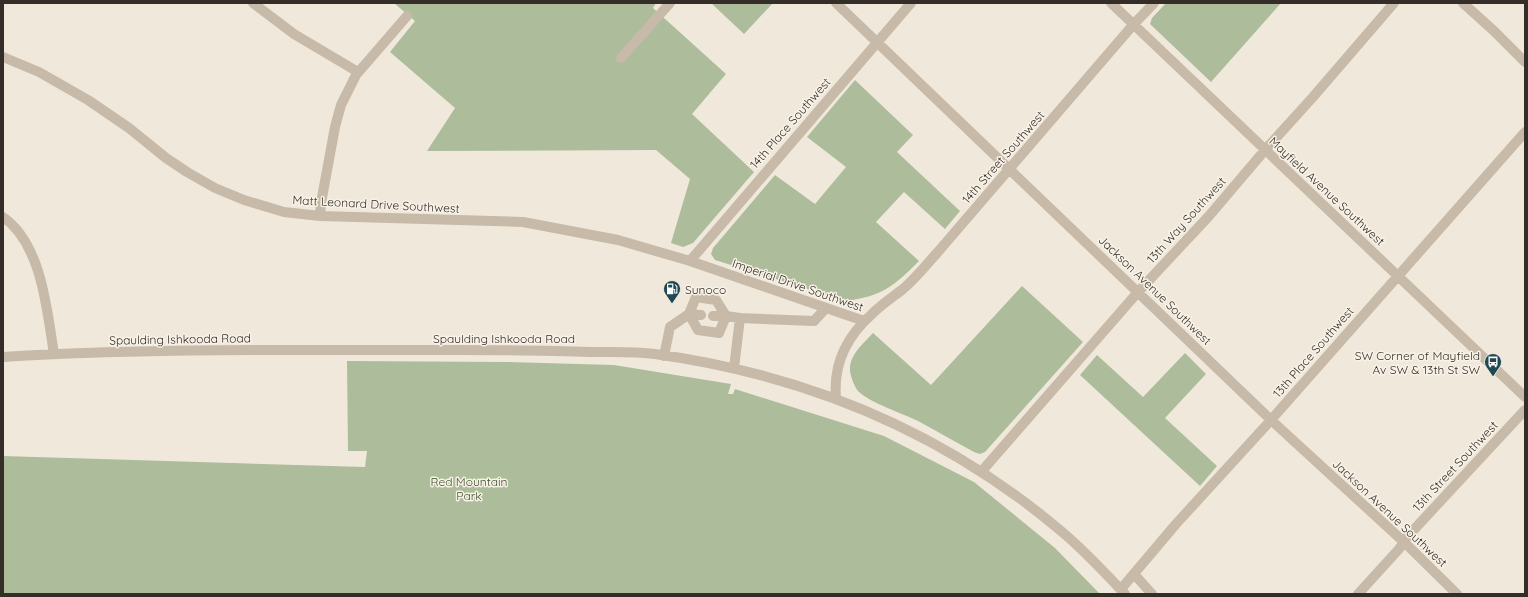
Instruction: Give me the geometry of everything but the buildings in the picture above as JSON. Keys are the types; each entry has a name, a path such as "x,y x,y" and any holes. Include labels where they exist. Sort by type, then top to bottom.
{"street":[{"path":"253,3 294,34 358,72"},
{"path":"622,58 670,3"},
{"name":"Jackson Avenue Southwest","path":"836,3 1271,420 1404,542 1458,594"},
{"name":"14th Place Southwest","path":"690,261 911,3"},
{"name":"Mayfield Avenue Southwest","path":"1111,3 1525,397"},
{"name":"14th Street Southwest","path":"864,321 914,279 1133,25 1154,3"},
{"name":"13th Way Southwest","path":"981,472 1138,292 1209,216 1394,3"},
{"path":"1463,3 1525,62"},
{"path":"320,216 335,127 341,105 358,72 407,16"},
{"name":"Matt Leonard Drive Southwest","path":"3,57 39,72 88,100 129,128 166,158 215,188 244,200 284,212 320,216 524,222 618,240 690,261"},
{"name":"13th Place Southwest","path":"1123,592 1134,574 1176,524 1271,420 1525,132"},
{"path":"3,217 20,235 31,253 39,274 45,296 54,354"},
{"name":"Imperial Drive Southwest","path":"690,261 864,321 850,340 837,367 835,388 836,398"},
{"path":"664,356 670,327 689,314 696,297 716,300 726,316"},
{"path":"713,316 814,321 826,308"},
{"path":"689,314 698,330 719,333 726,316"},
{"path":"689,314 701,315"},
{"path":"734,368 740,318"},
{"name":"Spaulding Ishkooda Road","path":"3,357 54,354 237,350 553,350 652,354 734,368 803,387 836,398 883,418 948,451 1014,495 1064,534 1123,592"},
{"name":"13th Street Southwest","path":"1358,594 1525,410"},
{"path":"1134,574 1152,594"}],"green space":[{"path":"394,3 656,3 653,8 726,74 692,114 754,172 693,243 683,247 671,243 690,179 656,150 427,151 455,108 390,52 415,21"},
{"path":"711,3 773,3 744,34"},
{"path":"1166,3 1281,3 1211,82 1150,24 1152,18"},
{"path":"855,80 913,135 897,152 960,211 945,229 904,192 876,222 919,261 895,283 879,293 859,299 846,301 715,260 711,254 713,248 775,175 815,204 846,167 807,137"},
{"path":"1022,286 1083,342 985,452 980,454 974,452 918,421 870,400 858,391 853,381 850,365 857,350 873,333 931,385"},
{"path":"1185,353 1206,374 1165,418 1217,466 1200,486 1080,375 1097,355 1143,397"},
{"name":"Red Mountain Park","path":"347,361 506,362 614,365 731,384 728,394 733,394 735,389 884,436 974,482 1055,548 1100,594 3,594 3,456 365,467 367,451 348,451"}],"place":[{"name":"Sunoco","path":"672,304"},
{"name":"SW Corner of Mayfield Av SW & 13th St SW","path":"1493,377"}]}
